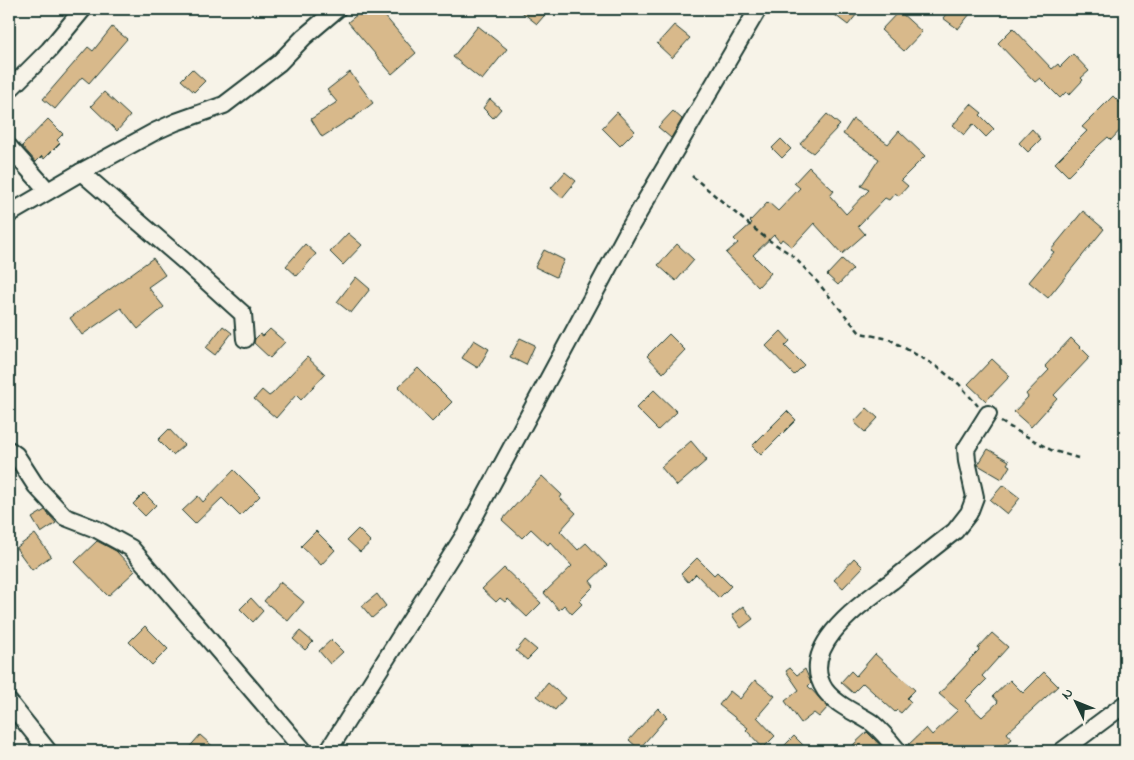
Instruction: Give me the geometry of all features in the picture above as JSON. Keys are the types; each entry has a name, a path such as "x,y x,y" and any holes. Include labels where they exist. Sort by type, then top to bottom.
{"street":[{"path":"9,90 49,50 83,9"},
{"path":"9,214 156,131 224,105 279,63 337,9"},
{"path":"328,751 465,534 629,229 758,9"},
{"path":"9,147 48,191"},
{"path":"81,172 243,314 245,339"},
{"path":"898,751 888,737 873,724 826,692 818,677 818,663 824,646 846,617 954,531 969,513 975,497 966,449 988,414"},
{"path":"9,450 16,454 36,486 65,517 96,529 131,548 304,751"},
{"path":"9,702 48,751"},
{"path":"1062,751 1125,704"}],"path":[{"path":"692,176 745,222 792,255 860,333 889,339 936,366 959,384 981,409 1010,428 1051,450 1078,458"}],"building":[{"path":"364,9 379,9 416,53 392,74 348,22"},
{"path":"518,9 550,9 537,24"},
{"path":"827,9 850,9 857,14 848,25"},
{"path":"950,9 974,9 958,29 943,18"},
{"path":"899,11 922,32 904,51 881,30"},
{"path":"674,25 690,38 672,58 657,44"},
{"path":"478,26 507,49 482,80 453,57"},
{"path":"112,27 127,39 89,83 82,77 55,109 43,99 88,47 93,51"},
{"path":"1013,28 1052,69 1058,64 1060,67 1073,54 1089,71 1081,78 1083,80 1069,95 1066,92 1060,98 1040,78 1035,82 998,43"},
{"path":"192,69 205,81 194,92 181,80"},
{"path":"350,72 373,103 351,120 322,137 311,119 337,102 327,90"},
{"path":"104,92 130,116 117,131 91,106"},
{"path":"1113,96 1125,108 1125,125 1111,140 1108,137 1100,144 1068,176 1055,163 1087,131 1082,127"},
{"path":"490,99 501,109 493,118 483,108"},
{"path":"971,104 982,113 980,115 994,129 986,137 973,124 964,135 953,125"},
{"path":"673,111 682,119 671,138 658,127"},
{"path":"617,112 635,131 620,146 602,128"},
{"path":"827,114 840,125 813,153 800,144"},
{"path":"48,119 63,134 57,140 60,143 44,159 42,156 36,162 22,146"},
{"path":"853,119 888,144 899,131 925,156 901,180 908,186 899,196 895,193 889,200 885,198 858,226 865,234 842,254 814,223 792,247 782,239 780,242 774,235 753,255 771,273 758,287 726,253 738,243 734,239 752,223 750,221 768,202 778,211 800,188 794,183 809,167 834,191 830,196 846,214 869,190 861,186 879,159 843,134"},
{"path":"1032,129 1041,139 1028,152 1019,143"},
{"path":"781,139 791,149 782,158 772,148"},
{"path":"565,172 576,181 562,198 551,188"},
{"path":"1083,211 1104,229 1048,298 1029,282 1054,252 1051,250"},
{"path":"348,233 362,245 343,265 330,252"},
{"path":"305,244 316,254 297,276 286,266"},
{"path":"677,244 694,260 676,281 658,265"},
{"path":"544,250 564,260 556,277 535,267"},
{"path":"153,258 165,275 148,287 164,307 138,329 121,308 82,335 70,318"},
{"path":"842,259 853,269 838,285 827,275"},
{"path":"356,277 370,289 351,313 337,302"},
{"path":"223,326 232,333 215,355 206,348"},
{"path":"270,329 285,342 270,358 254,343 260,334 263,336"},
{"path":"781,331 790,341 785,346 804,365 794,375 766,346"},
{"path":"669,334 685,350 663,373 647,356"},
{"path":"520,338 535,345 526,365 510,357"},
{"path":"1071,338 1090,357 1054,395 1057,398 1031,427 1014,412 1028,397 1026,394 1049,370 1045,366"},
{"path":"474,340 489,349 478,368 462,358"},
{"path":"307,357 325,374 301,400 296,395 276,418 254,399 262,390 269,396 272,394"},
{"path":"992,359 1010,376 986,401 968,384"},
{"path":"418,368 452,402 432,422 398,387"},
{"path":"654,390 677,412 658,430 636,408"},
{"path":"867,408 878,418 865,432 854,422"},
{"path":"787,411 796,420 761,455 752,446"},
{"path":"169,429 184,445 173,455 158,440"},
{"path":"691,441 707,460 677,486 661,467"},
{"path":"988,449 1009,461 1007,464 1010,466 1002,479 978,465"},
{"path":"234,470 260,496 240,516 222,498 195,524 182,511 198,496 203,502"},
{"path":"542,476 562,495 560,498 576,513 560,531 578,550 586,543 607,565 590,581 594,586 579,601 582,604 572,614 564,605 559,610 544,593 572,566 550,542 548,545 531,529 522,538 502,520"},
{"path":"1003,485 1020,498 1007,514 990,500"},
{"path":"144,493 156,505 145,516 133,504"},
{"path":"45,510 56,523 41,533 32,518"},
{"path":"358,529 371,542 360,552 347,540"},
{"path":"316,531 335,550 321,565 301,546"},
{"path":"35,534 51,556 32,570 16,548"},
{"path":"97,541 116,551 135,571 108,596 75,562"},
{"path":"697,558 714,575 717,572 731,586 719,598 696,574 688,582 681,574"},
{"path":"854,558 863,567 843,588 834,580"},
{"path":"504,568 541,603 527,617 508,599 505,602 500,598 496,602 482,589"},
{"path":"280,582 304,602 288,621 264,601"},
{"path":"377,594 386,606 372,618 362,606"},
{"path":"251,598 263,611 253,622 240,609"},
{"path":"743,606 753,619 741,628 732,615"},
{"path":"145,626 168,649 152,665 129,642"},
{"path":"300,631 313,642 305,650 293,639"},
{"path":"992,633 1008,647 982,676 986,680 965,701 982,717 998,702 993,696 1010,680 1023,693 1044,672 1058,686 1007,733 1012,739 997,751 908,751 907,746 926,728 932,735 958,710 939,694 970,661 979,650 978,648"},
{"path":"331,640 343,652 330,664 319,651"},
{"path":"525,640 537,650 527,660 516,651"},
{"path":"875,654 915,690 907,698 911,702 901,713 897,710 895,712 863,683 853,693 841,682 851,671 856,676"},
{"path":"790,668 797,675 805,669 811,683 808,686 828,707 819,717 814,713 801,723 785,701 799,690 786,671"},
{"path":"755,680 775,696 757,717 775,736 763,748 746,730 748,728 719,705 730,691 740,699"},
{"path":"548,683 565,698 555,710 537,696"},
{"path":"658,708 667,717 639,749 629,740"},
{"path":"867,732 885,751 859,751 853,745"},
{"path":"200,735 218,751 186,751"},
{"path":"794,736 809,751 779,751"}]}
